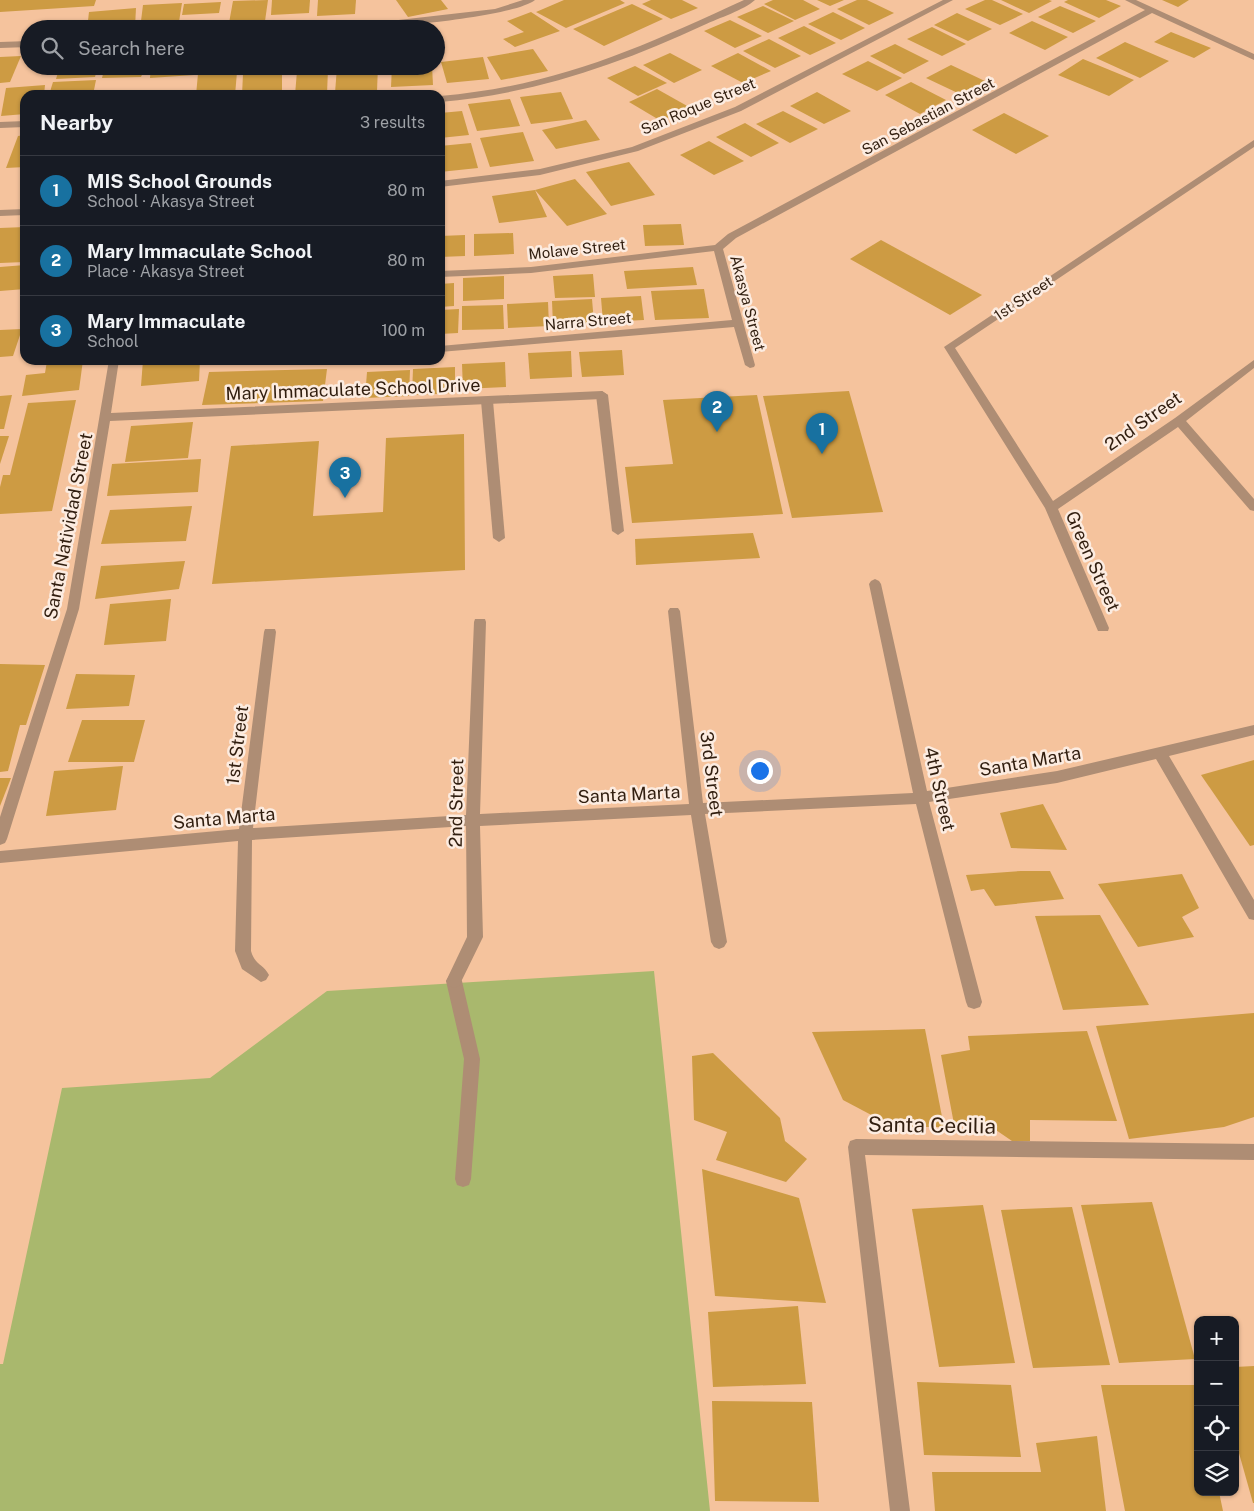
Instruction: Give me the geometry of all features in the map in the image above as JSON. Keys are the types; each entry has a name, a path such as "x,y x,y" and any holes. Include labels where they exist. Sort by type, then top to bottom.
{"street":[{"path":"421,20 496,11 531,0"},
{"path":"445,98 505,91 568,76 626,56 750,0"},
{"name":"San Roque Street","path":"445,184 540,172 635,149 738,109 949,0"},
{"path":"1129,0 1254,57"},
{"name":"San Sebastian Street","path":"718,248 732,236 1152,10"},
{"path":"0,45 20,44"},
{"path":"0,125 20,124"},
{"name":"1st Street","path":"1051,508 949,347 1254,143"},
{"path":"0,214 20,212"},
{"name":"Molave Street","path":"445,274 531,270 718,248"},
{"name":"Akasya Street","path":"718,248 750,365"},
{"name":"Narra Street","path":"445,349 738,323"},
{"name":"2nd Street","path":"1051,508 1179,421 1254,362"},
{"name":"Santa Natividad Street","path":"0,838 73,609 113,365"},
{"name":"Mary Immaculate School Drive","path":"106,417 602,395 618,531"},
{"path":"487,400 499,538"},
{"path":"1179,421 1254,507"},
{"name":"Green Street","path":"1051,508 1104,628"},
{"name":"4th Street","path":"875,584 921,798 974,1002"},
{"name":"3rd Street","path":"674,611 697,809 719,942"},
{"name":"2nd Street","path":"463,1179 472,1058 454,981 475,937 473,820 480,622"},
{"name":"1st Street","path":"260,976 247,964 243,950 245,834 270,632"},
{"name":"Santa Marta","path":"0,857 245,834 473,820 921,798 1058,777 1254,730"},
{"path":"1160,753 1254,914"},
{"name":"Santa Cecilia","path":"900,1511 856,1147 1254,1152"}],"green space":[{"path":"654,971 710,1511 0,1511 0,1364 3,1364 62,1088 210,1078 327,991"}],"building":[{"path":"0,0 96,0 94,6 0,12"},
{"path":"268,0 265,20 230,20 233,1"},
{"path":"272,0 310,0 309,13 271,15"},
{"path":"318,0 356,0 355,14 317,16"},
{"path":"396,0 441,0 448,9 408,17"},
{"path":"564,0 620,0 625,3 566,28 536,12"},
{"path":"651,0 682,0 698,8 671,19 642,4"},
{"path":"773,0 803,0 820,9 795,20 764,4"},
{"path":"817,0 844,0 830,6"},
{"path":"857,0 867,0 894,13 869,25 837,9"},
{"path":"985,0 992,0 1023,14 1000,25 965,9"},
{"path":"1001,0 1049,0 1052,1 1029,13"},
{"path":"1068,0 1106,0 1121,6 1099,18 1064,2"},
{"path":"1162,0 1189,0 1178,7"},
{"path":"221,2 219,13 182,15 184,4"},
{"path":"182,3 179,20 141,20 143,5"},
{"path":"632,4 663,19 604,46 573,29"},
{"path":"763,6 794,21 768,33 737,17"},
{"path":"1060,6 1096,21 1073,33 1038,17"},
{"path":"136,8 135,20 88,20 89,12"},
{"path":"531,12 560,31 515,47 503,39 524,32 507,21"},
{"path":"833,12 865,28 841,40 808,24"},
{"path":"957,13 992,29 968,41 934,25"},
{"path":"730,20 762,36 735,48 704,31"},
{"path":"1032,21 1068,37 1045,50 1009,33"},
{"path":"804,26 836,43 810,55 778,38"},
{"path":"932,27 966,44 942,56 907,39"},
{"path":"1171,32 1211,48 1194,58 1154,42"},
{"path":"769,39 801,56 775,68 743,51"},
{"path":"1125,42 1169,61 1140,78 1096,58"},
{"path":"895,44 929,61 904,74 870,56"},
{"path":"533,49 548,71 501,80 487,57"},
{"path":"670,53 702,70 674,83 643,65"},
{"path":"738,53 771,71 743,83 711,66"},
{"path":"20,56 10,82 0,83 0,57"},
{"path":"483,57 489,79 447,83 445,75 445,62"},
{"path":"1083,59 1134,80 1109,96 1058,75"},
{"path":"868,61 902,78 877,91 842,74"},
{"path":"951,65 987,82 962,95 926,78"},
{"path":"635,66 667,83 638,96 607,78"},
{"path":"57,75 96,75 95,77 56,79"},
{"path":"103,75 142,75 141,77 102,78"},
{"path":"150,75 194,75 150,78"},
{"path":"198,75 237,75 235,90 196,90"},
{"path":"243,75 282,75 282,90 242,90"},
{"path":"297,75 328,75 327,90 295,90"},
{"path":"336,75 378,75 377,90 335,90"},
{"path":"392,75 432,75 433,85 391,87"},
{"path":"96,80 94,90 51,90 53,82"},
{"path":"911,82 946,100 920,114 885,95"},
{"path":"45,85 44,90 20,90 20,114 1,116 6,88"},
{"path":"657,89 689,107 661,121 629,102"},
{"path":"561,92 573,119 531,124 520,97"},
{"path":"817,92 851,111 824,124 790,106"},
{"path":"510,99 520,126 477,131 468,104"},
{"path":"462,111 469,135 445,137 445,113"},
{"path":"783,111 818,129 790,143 756,124"},
{"path":"1004,113 1049,136 1016,154 972,130"},
{"path":"586,120 600,140 556,149 542,130"},
{"path":"745,123 779,143 751,157 716,137"},
{"path":"523,132 534,161 490,167 480,138"},
{"path":"18,136 20,136 20,167 6,168"},
{"path":"709,141 744,161 714,175 680,155"},
{"path":"471,143 478,168 445,171 445,146"},
{"path":"629,162 655,195 611,206 586,172"},
{"path":"575,179 607,214 567,226 535,190"},
{"path":"535,190 547,217 499,223 492,196"},
{"path":"681,224 684,245 645,246 643,225"},
{"path":"20,227 20,262 0,263 0,228"},
{"path":"513,233 514,254 474,256 474,234"},
{"path":"465,235 465,256 445,257 445,236"},
{"path":"881,240 982,295 950,315 850,259"},
{"path":"20,265 20,289 0,291 0,267"},
{"path":"693,267 697,285 627,289 624,271"},
{"path":"593,274 595,297 555,298 553,276"},
{"path":"504,276 504,299 463,301 463,278"},
{"path":"454,283 454,306 445,307 445,284"},
{"path":"704,289 709,318 655,320 651,291"},
{"path":"641,296 644,320 603,322 601,298"},
{"path":"592,299 594,323 553,325 552,301"},
{"path":"548,302 549,326 508,328 507,304"},
{"path":"503,305 504,329 462,330 462,306"},
{"path":"459,309 458,333 445,334 445,310"},
{"path":"20,329 13,356 0,357 0,330"},
{"path":"622,350 624,375 582,377 579,352"},
{"path":"571,351 572,377 530,379 528,353"},
{"path":"505,362 506,387 463,389 462,364"},
{"path":"46,365 82,365 79,390 22,396 26,375 45,373"},
{"path":"143,365 200,365 199,381 141,386"},
{"path":"455,367 455,393 412,395 413,369"},
{"path":"327,369 323,401 202,405 209,372"},
{"path":"410,370 409,396 365,398 367,372"},
{"path":"849,391 883,512 792,518 763,396"},
{"path":"12,395 4,429 0,429 0,396"},
{"path":"757,395 783,514 632,523 625,467 673,464 663,400"},
{"path":"76,400 52,511 0,514 0,487 3,475 10,475 28,403"},
{"path":"193,422 188,458 125,462 131,426"},
{"path":"464,434 465,570 212,584 231,446 319,441 313,516 383,512 386,438"},
{"path":"0,436 9,436 0,464"},
{"path":"201,459 198,492 107,496 112,464"},
{"path":"192,506 186,541 101,544 110,510"},
{"path":"753,533 760,558 636,565 635,539"},
{"path":"185,561 179,589 95,599 101,566"},
{"path":"171,599 166,641 104,645 110,604"},
{"path":"0,664 45,665 26,725 20,725 8,771 0,772"},
{"path":"76,674 135,675 129,706 66,709"},
{"path":"82,720 145,720 134,762 68,762"},
{"path":"1254,760 1254,845 1250,846 1201,775"},
{"path":"123,766 116,810 46,816 54,771"},
{"path":"0,778 11,778 0,806"},
{"path":"1043,804 1067,850 1011,848 1000,813"},
{"path":"1050,871 1064,899 995,906 984,889 971,891 966,875"},
{"path":"1182,874 1199,908 1182,917 1194,937 1138,947 1098,884"},
{"path":"1100,915 1149,1005 1063,1010 1035,916"},
{"path":"1254,1013 1254,1117 1224,1127 1129,1139 1096,1026"},
{"path":"925,1029 944,1127 894,1127 843,1100 812,1032"},
{"path":"1087,1031 1117,1121 1030,1120 1030,1141 1012,1141 993,1128 954,1124 941,1055 970,1050 968,1036"},
{"path":"713,1053 780,1118 785,1141 807,1159 786,1182 716,1160 727,1132 694,1120 692,1056"},
{"path":"702,1169 799,1198 826,1303 715,1296"},
{"path":"1152,1202 1194,1359 1119,1363 1081,1205"},
{"path":"983,1205 1015,1363 939,1367 912,1209"},
{"path":"1072,1207 1110,1365 1033,1368 1001,1210"},
{"path":"798,1306 806,1384 713,1387 708,1312"},
{"path":"1254,1366 1254,1503 1239,1453 1239,1367"},
{"path":"917,1382 1011,1385 1021,1457 924,1455"},
{"path":"1101,1385 1194,1385 1194,1496 1220,1496 1223,1511 1125,1511"},
{"path":"712,1401 812,1402 819,1502 715,1501"},
{"path":"1097,1436 1106,1511 935,1511 932,1472 1041,1472 1036,1443"}],"place":[{"name":"Mary Immaculate School","path":"717,432"},
{"name":"MIS School Grounds","path":"822,454"},
{"name":"Mary Immaculate","path":"345,498"}]}
